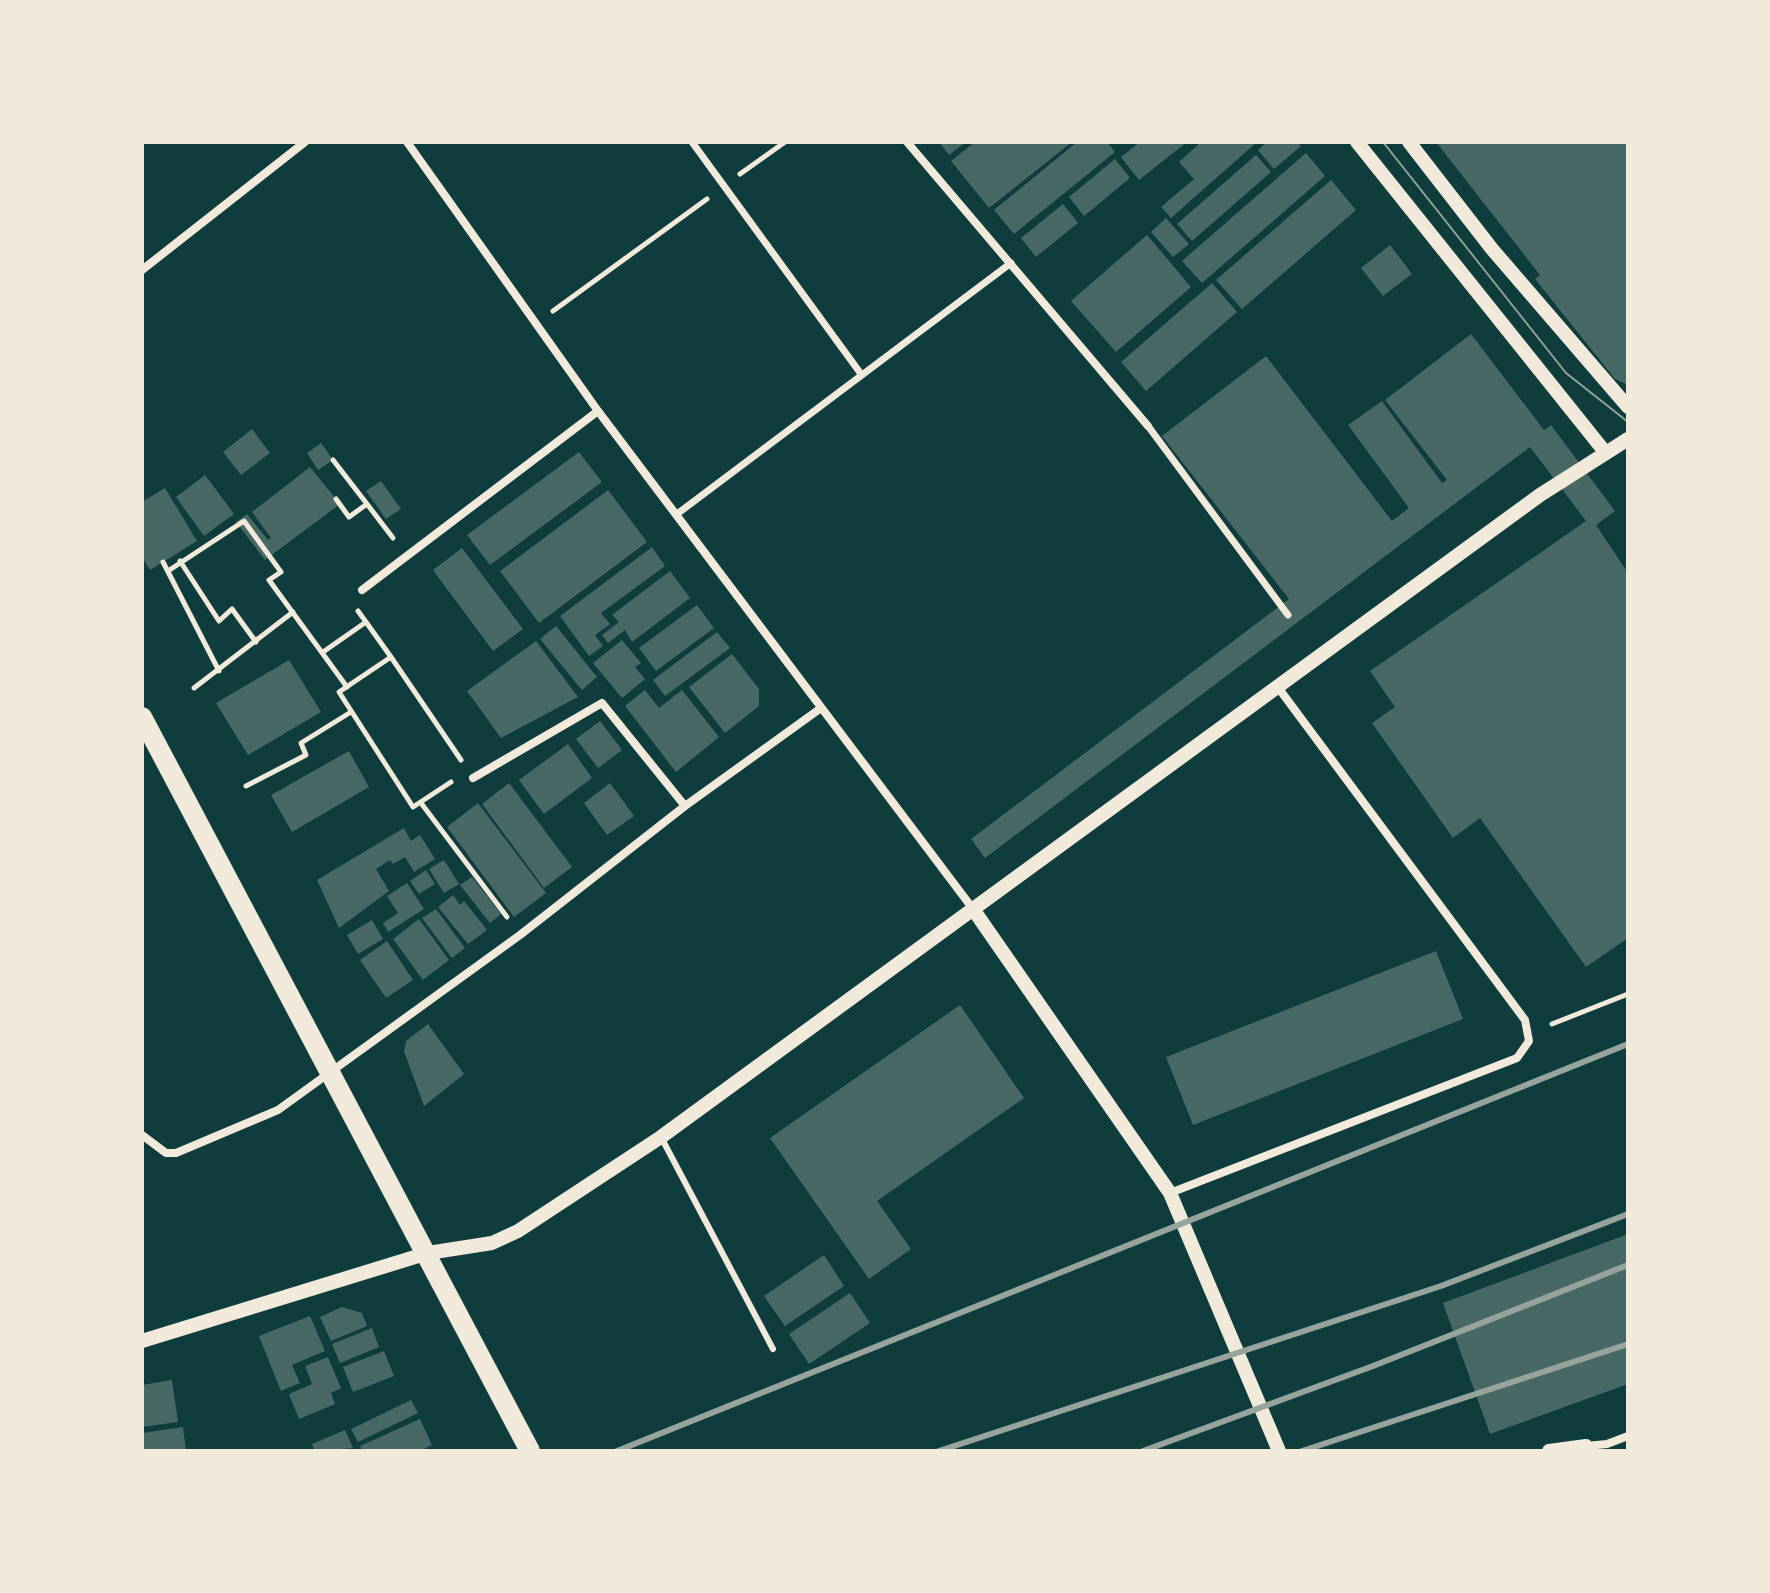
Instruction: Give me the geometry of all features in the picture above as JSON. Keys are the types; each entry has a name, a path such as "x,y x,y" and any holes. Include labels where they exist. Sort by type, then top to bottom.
{"main road":[{"path":"142,717 530,1451"}],"street":[{"path":"142,270 305,142"},
{"path":"407,142 598,411 973,909 1170,1193 1279,1451"},
{"path":"692,142 861,374"},
{"path":"907,142 1148,426 1288,615"},
{"path":"1357,142 1605,452"},
{"path":"1409,142 1492,249 1628,407"},
{"path":"677,514 1011,263"},
{"path":"362,590 598,411"},
{"path":"142,1341 428,1253 504,1238 661,1137 1276,685 1605,452 1628,439"},
{"path":"1170,1193 1517,1058 1529,1041 1525,1020 1276,685"},
{"path":"470,774 602,703 685,806"},
{"path":"142,1135 166,1153 176,1153 278,1110 520,935 685,806 821,708"},
{"path":"1549,1451 1587,1449 1628,1436"}],"lane":[{"path":"661,1137 773,1349"}],"path":[{"path":"535,325 785,142"},
{"path":"333,460 392,538 403,530 417,549"},
{"path":"336,499 349,517 367,504"},
{"path":"168,571 244,521 281,572 269,580 347,687"},
{"path":"180,561 219,621 232,609 256,642"},
{"path":"163,562 219,671"},
{"path":"350,600 391,657 470,774 413,807 339,692 391,657"},
{"path":"194,688 293,612"},
{"path":"323,652 366,622"},
{"path":"246,786 306,755 301,743 351,712"},
{"path":"421,803 520,935"},
{"path":"1552,1024 1628,994"}],"building":[{"path":"939,142 966,142 949,155"},
{"path":"975,142 1072,142 989,208 951,161"},
{"path":"1077,142 1107,142 1115,152 1014,234 994,210"},
{"path":"1140,142 1187,142 1139,180 1121,157"},
{"path":"1201,142 1257,142 1171,218 1161,207 1194,179 1179,162"},
{"path":"1267,142 1297,142 1301,146 1274,169 1258,150"},
{"path":"1436,142 1628,142 1628,385 1615,379 1535,279 1540,275"},
{"path":"1306,153 1325,176 1202,283 1182,261"},
{"path":"1256,155 1271,172 1192,241 1177,224"},
{"path":"1115,159 1130,178 1084,216 1069,197"},
{"path":"1331,180 1356,210 1242,309 1216,280"},
{"path":"1063,204 1078,223 1036,257 1021,238"},
{"path":"1166,218 1189,244 1173,257 1151,232"},
{"path":"1147,235 1191,287 1116,352 1071,301"},
{"path":"1390,245 1412,274 1383,296 1361,268"},
{"path":"1212,283 1237,312 1146,391 1121,362"},
{"path":"1471,334 1544,430 1551,425 1615,511 1596,525 1628,573 1628,938 1586,967 1480,818 1453,838 1372,723 1395,707 1370,671 1586,521 1530,447 985,858 971,839 1289,599 1162,436 1266,356 1392,521 1409,508 1348,425 1382,401 1442,483 1447,480 1385,400"},
{"path":"252,429 270,453 241,475 223,452"},
{"path":"321,443 333,460 318,470 307,453"},
{"path":"579,452 602,482 490,565 467,535"},
{"path":"310,467 340,504 265,560 236,522 247,514 268,540 271,538 252,512"},
{"path":"205,475 234,514 204,536 176,497"},
{"path":"381,481 401,509 386,519 366,491"},
{"path":"165,488 197,541 150,570 142,557 142,502"},
{"path":"608,490 647,542 539,623 500,571"},
{"path":"652,547 665,566 601,613 610,624 595,635 603,646 589,656 560,616"},
{"path":"462,548 523,629 493,651 433,570"},
{"path":"670,571 690,598 632,642 625,630 608,643 602,635 619,622 612,615"},
{"path":"697,605 714,628 656,671 639,648"},
{"path":"556,626 597,677 582,690 540,639"},
{"path":"717,632 730,648 665,696 653,680"},
{"path":"622,640 641,663 635,667 645,679 622,698 593,663"},
{"path":"536,641 578,697 501,738 467,691"},
{"path":"732,654 759,689 759,706 725,733 689,687"},
{"path":"289,660 321,712 248,755 216,703"},
{"path":"645,690 659,708 682,690 719,737 676,772 625,706"},
{"path":"600,721 622,750 598,768 576,739"},
{"path":"568,744 592,778 544,814 519,780"},
{"path":"349,751 369,787 292,832 271,795"},
{"path":"509,783 572,867 544,888 482,804"},
{"path":"610,783 634,816 607,835 584,803"},
{"path":"478,803 546,893 514,917 447,827"},
{"path":"404,828 411,841 420,835 435,859 414,872 405,857 393,864 390,860 376,869 389,891 339,928 317,880"},
{"path":"444,860 459,884 444,893 429,869"},
{"path":"426,870 435,884 419,894 410,881"},
{"path":"472,877 501,914 490,923 460,885"},
{"path":"407,883 424,909 388,932 383,923 398,913 387,896"},
{"path":"453,895 460,905 464,901 487,930 468,944 438,907"},
{"path":"436,909 465,948 452,958 422,918"},
{"path":"419,919 449,960 423,980 393,939"},
{"path":"372,920 383,939 358,954 347,935"},
{"path":"387,941 413,980 386,998 360,960"},
{"path":"1436,951 1463,1019 1193,1125 1166,1057"},
{"path":"960,1005 1024,1098 877,1201 911,1249 869,1279 770,1138"},
{"path":"428,1024 464,1074 424,1106 404,1051 406,1041"},
{"path":"1628,1234 1628,1384 1490,1434 1443,1303"},
{"path":"824,1255 844,1286 785,1326 764,1296"},
{"path":"850,1293 870,1323 809,1364 789,1334"},
{"path":"342,1307 362,1313 367,1326 331,1341 320,1317"},
{"path":"310,1316 325,1351 292,1365 300,1383 281,1391 259,1336"},
{"path":"372,1328 379,1347 340,1363 332,1344"},
{"path":"384,1351 394,1376 353,1392 343,1367"},
{"path":"328,1357 341,1388 331,1393 335,1404 299,1419 289,1394 312,1384 305,1366"},
{"path":"172,1380 178,1422 142,1427 142,1385"},
{"path":"411,1400 418,1413 358,1442 351,1429"},
{"path":"420,1419 432,1445 419,1451 362,1451 360,1446"},
{"path":"183,1427 186,1451 142,1451 142,1433"},
{"path":"345,1430 353,1448 315,1451 312,1444"}],"tram line":[{"path":"1383,142 1566,373 1628,422"}],"railway":[{"path":"617,1451 1628,1044"},
{"path":"939,1451 1441,1286 1628,1214"},
{"path":"1143,1451 1373,1366 1628,1265"},
{"path":"1302,1451 1628,1344"}]}
